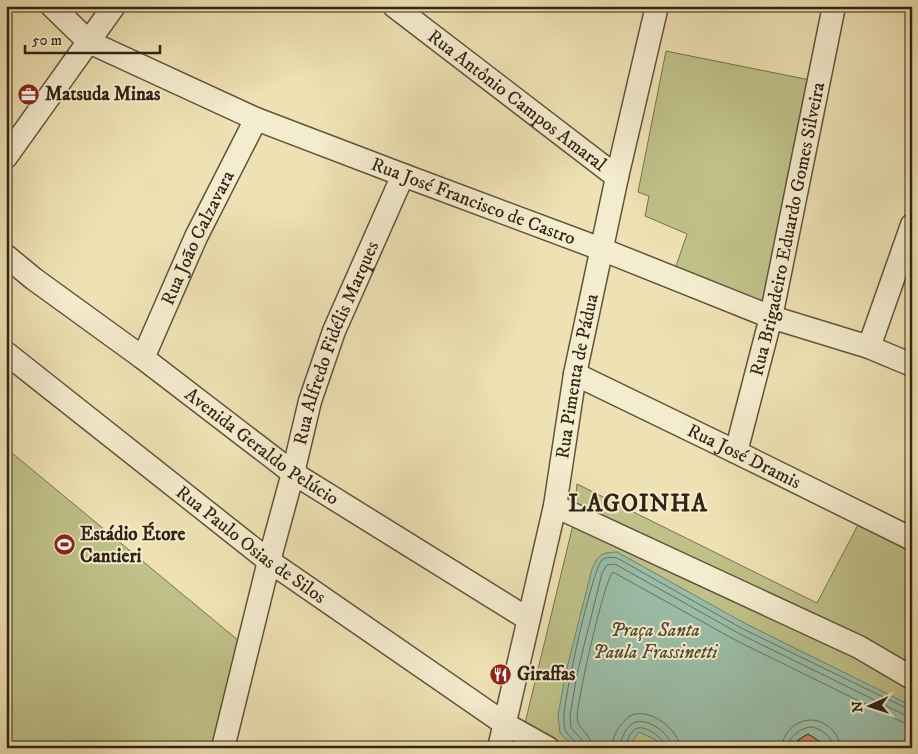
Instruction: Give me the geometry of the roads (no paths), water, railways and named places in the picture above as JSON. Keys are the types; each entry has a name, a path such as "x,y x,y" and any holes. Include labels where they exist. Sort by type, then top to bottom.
{"street":[{"name":"Rua José Francisco de Castro","path":"52,6 89,42 256,118 602,249 771,317 869,347 912,365"},
{"path":"6,157 114,6"},
{"name":"Rua Antônio Campos Amaral","path":"394,6 616,177"},
{"name":"Rua Brigadeiro Eduardo Gomes Silveira","path":"736,452 771,317 834,6"},
{"name":"Rua Pimenta de Pádua","path":"500,748 555,506 575,374 651,10"},
{"name":"Rua João Calzavara","path":"143,358 196,237 256,118"},
{"name":"Rua Alfredo Fidélis Marques","path":"223,748 310,402 334,331 403,175"},
{"path":"869,347 912,225"},
{"name":"Avenida Geraldo Pelúcio","path":"6,256 293,473 528,619"},
{"name":"Rua Paulo Osias de Silos","path":"6,353 269,561 505,724"},
{"name":"Rua José Dramis","path":"575,374 912,539"},
{"path":"555,506 859,647 912,678"},
{"path":"505,724 548,748"}],"water":[{"name":"LAGOINHA","path":"617,552 746,624 912,706 912,748 821,748 821,745 800,748 662,748 656,740 639,732 631,748 575,748 560,733 558,715 566,672 592,569 596,560 601,555"}],"place":[{"name":"Matsuda Minas","path":"29,94"},
{"name":"Estádio Étore Cantieri","path":"64,545"},
{"name":"Giraffas","path":"501,674"}],"district":[{"name":"LAGOINHA","path":"638,504"}],"park label":[{"name":"Praça Santa Paula Frassinetti","path":"655,641"}]}
